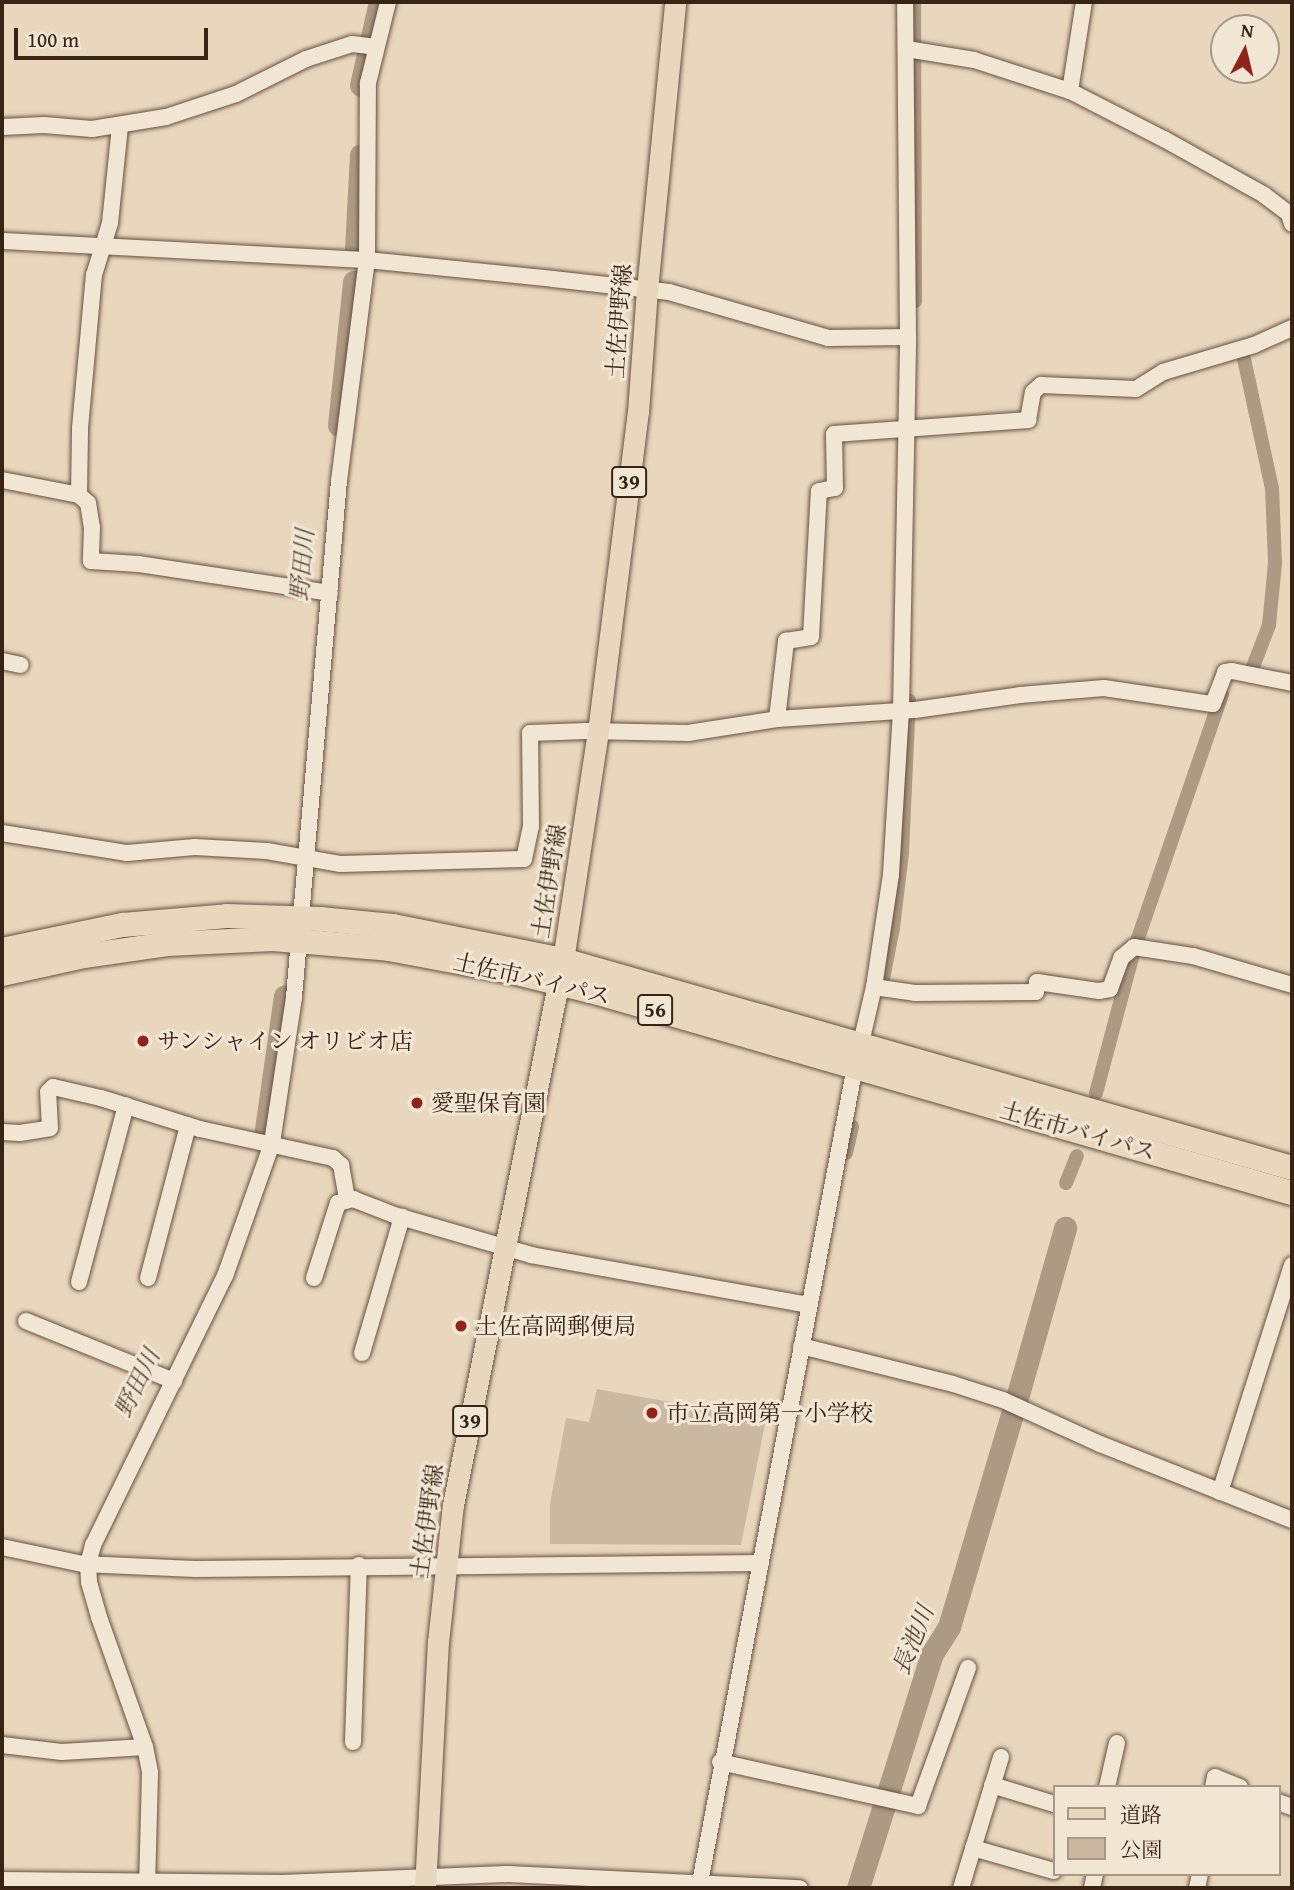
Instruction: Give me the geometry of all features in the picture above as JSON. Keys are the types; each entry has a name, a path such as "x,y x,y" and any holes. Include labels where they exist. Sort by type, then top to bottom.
{"highway":[{"name":"土佐市バイパス","path":"2,950 123,925 227,916 402,951 561,972 858,1056 1292,1168"},
{"name":"土佐市バイパス","path":"2,974 84,956 298,929"},
{"name":"土佐市バイパス","path":"858,1056 1292,1193"}],"main road":[{"name":"土佐伊野線","path":"425,1882 438,1642 453,1505 561,972 598,732 638,412 675,2"}],"street":[{"path":"81,1563 93,1545 168,1378 225,1276 272,1143 294,997 327,593 367,260 369,46 388,2"},
{"path":"700,1885 726,1764 801,1346 858,1056 880,987 906,710 910,429 908,337 914,49 905,2"},
{"path":"1070,91 1084,2"},
{"path":"2,127 44,125 92,130 166,117 221,99 306,59 352,44 369,46"},
{"path":"914,49 974,60 1070,91 1164,139 1264,195 1291,216"},
{"path":"79,495 80,428 93,289 110,223 120,126"},
{"path":"2,241 367,260 647,290 689,297 828,338 908,337"},
{"path":"777,719 786,641 811,637 819,491 835,488 834,434 1028,420 1033,392 1041,385 1136,389 1163,372 1254,345 1292,328"},
{"path":"2,480 79,495 88,503 92,527 91,561 139,564 327,593"},
{"path":"2,661 21,665"},
{"path":"2,833 127,853 194,848 267,850 306,859 354,864 524,859 531,825 530,733 688,733 777,719 906,710 1020,695 1104,688 1213,704 1225,673 1231,671 1292,683"},
{"path":"880,987 915,993 1036,992 1037,982 1099,991 1110,989 1121,958 1134,947 1193,956 1292,985"},
{"path":"2,1132 20,1133 50,1128 48,1092 53,1087 125,1105 188,1125 333,1158 341,1165 347,1200"},
{"path":"79,1282 125,1105"},
{"path":"148,1278 188,1125"},
{"path":"314,1278 338,1203 353,1199 402,1217 531,1255 809,1305"},
{"path":"362,1353 402,1217"},
{"path":"1220,1492 1292,1265"},
{"path":"26,1321 168,1378"},
{"path":"801,1346 953,1384 1003,1400 1100,1444 1292,1520"},
{"path":"2,1547 81,1563 195,1569 359,1565 761,1563"},
{"path":"81,1563 145,1747 150,1783 147,1886"},
{"path":"353,1742 359,1565"},
{"path":"726,1764 918,1806 968,1668"},
{"path":"1107,1785 1117,1743"},
{"path":"2,1745 62,1752 145,1747"},
{"path":"961,1888 1001,1758"},
{"path":"1213,1785 1215,1777 1235,1785"},
{"path":"992,1785 1052,1803"},
{"path":"973,1847 1052,1870"},
{"path":"2,1880 147,1886 425,1882 509,1874 800,1888"}],"green space":[{"path":"597,1389 766,1419 741,1545 550,1544 550,1504 566,1418 589,1422"}],"waterway":[{"name":"野田川","path":"361,85 380,2"},
{"path":"914,2 915,301"},
{"name":"野田川","path":"356,249 361,155"},
{"name":"野田川","path":"339,425 354,282"},
{"path":"1244,359 1272,488 1275,563 1269,625 1251,672"},
{"path":"1136,944 1222,694"},
{"path":"881,989 893,928 902,852 909,700"},
{"path":"1096,1093 1134,950"},
{"name":"野田川","path":"265,1136 285,996"},
{"path":"846,1153 852,1127"},
{"path":"1066,1183 1077,1156"},
{"name":"長池川","path":"1017,1398 1065,1228"},
{"name":"長池川","path":"858,1888 932,1654 949,1627 1013,1411"}],"place":[{"name":"サンシャイン オリビオ店","path":"143,1041"},
{"name":"愛聖保育園","path":"417,1103"},
{"name":"土佐高岡郵便局","path":"461,1326"},
{"name":"市立高岡第一小学校","path":"652,1413"}]}
